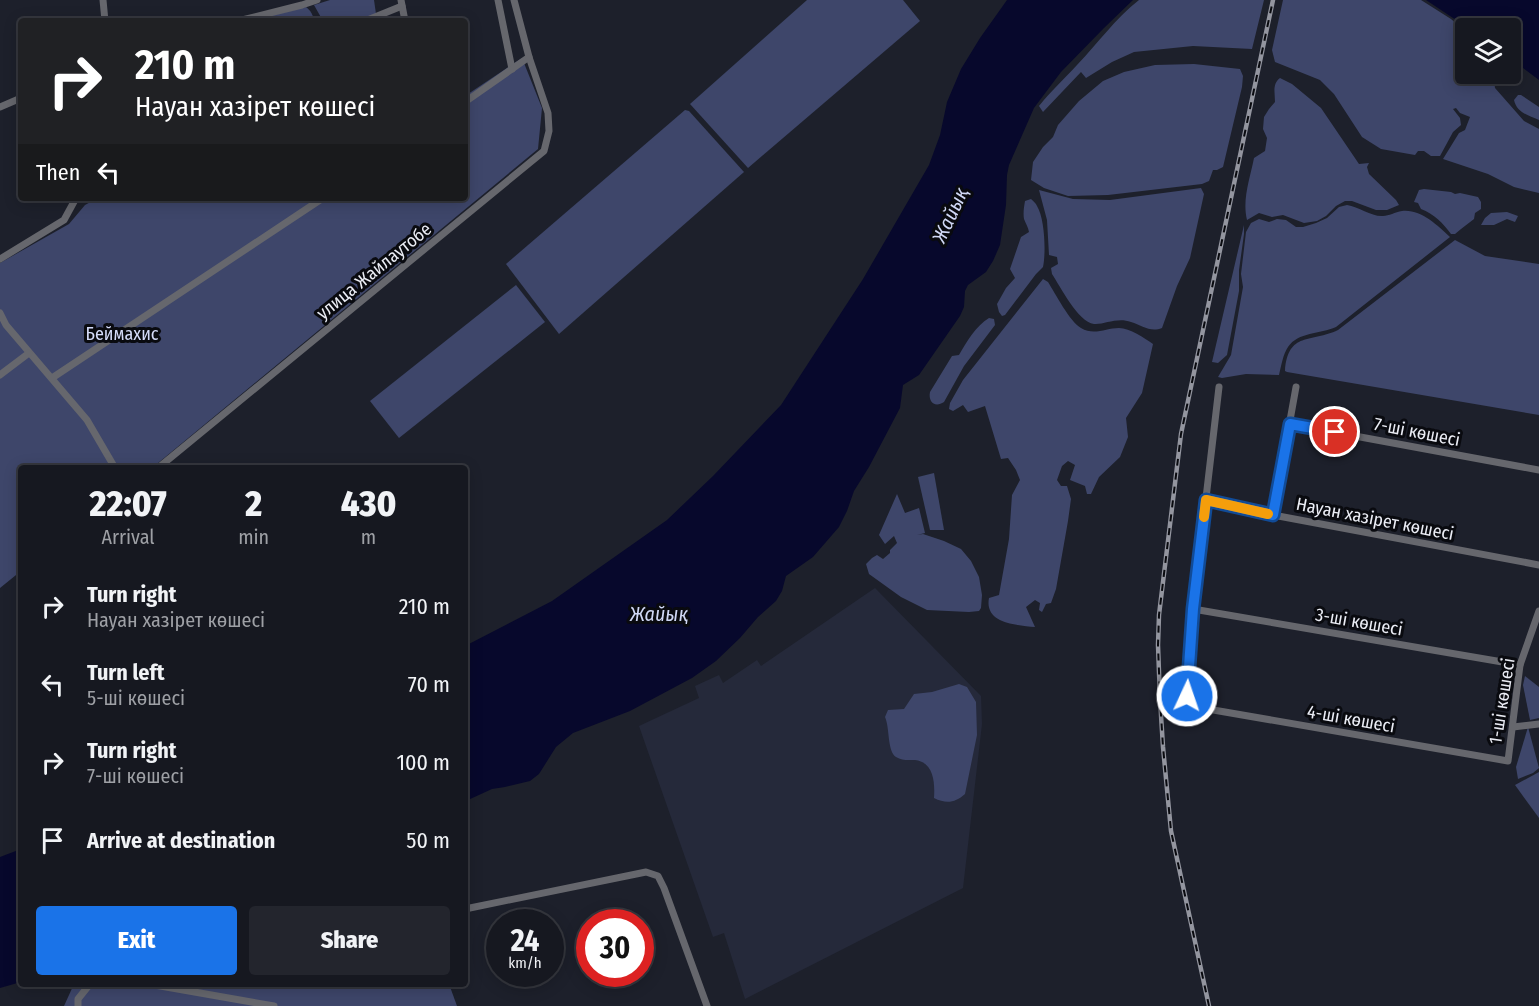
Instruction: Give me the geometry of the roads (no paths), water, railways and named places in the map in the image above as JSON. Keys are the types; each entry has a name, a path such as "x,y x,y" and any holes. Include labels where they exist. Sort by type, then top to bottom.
{"street":[{"path":"103,0 105,18"},
{"path":"248,18 317,0"},
{"path":"498,0 512,69"},
{"name":"улица Жайлаутобе","path":"162,465 544,151 549,131 548,113 529,57 514,0"},
{"path":"370,18 402,3 404,18"},
{"path":"468,100 529,57"},
{"path":"0,107 18,99"},
{"path":"0,259 64,220 74,201"},
{"path":"52,378 318,201"},
{"path":"0,313 6,325 87,420 114,465"},
{"path":"0,375 30,353"},
{"path":"1193,609 1219,387"},
{"path":"1273,515 1296,387"},
{"name":"7-шi көшесі","path":"1290,424 1539,470"},
{"name":"Науан хазірет көшесі","path":"1206,500 1273,515 1539,565"},
{"name":"3-шi көшесі","path":"1193,609 1520,665"},
{"name":"4-шi көшесі","path":"1193,609 1187,696 1196,707 1508,761"},
{"name":"1-шi көшесі","path":"1508,761 1520,665 1539,611"},
{"path":"1513,727 1539,724"},
{"path":"468,908 646,872 658,876 707,1006"},
{"path":"78,1006 78,999 88,987"},
{"path":"166,987 274,1006"}],"water":[{"name":"Жайық","path":"1007,0 1133,0 1061,72 1034,108 1009,165 1000,245 993,261 986,272 968,285 960,316 919,375 903,385 900,408 854,491 839,527 813,557 786,576 782,591 776,601 716,661 692,678 630,711 573,733 556,747 539,774 530,781 492,789 468,800 468,644 552,601 667,520 781,405 863,279 929,165 940,135 947,102 961,69"},
{"path":"1426,0 1539,0 1539,80 1521,66 1521,18 1455,19"},
{"path":"18,850 18,983 0,988 0,857"}],"railway":[{"path":"1209,1006 1171,831 1160,699 1159,615 1181,434 1273,0"}],"park label":[{"name":"Беймахис","path":"122,334"}]}
